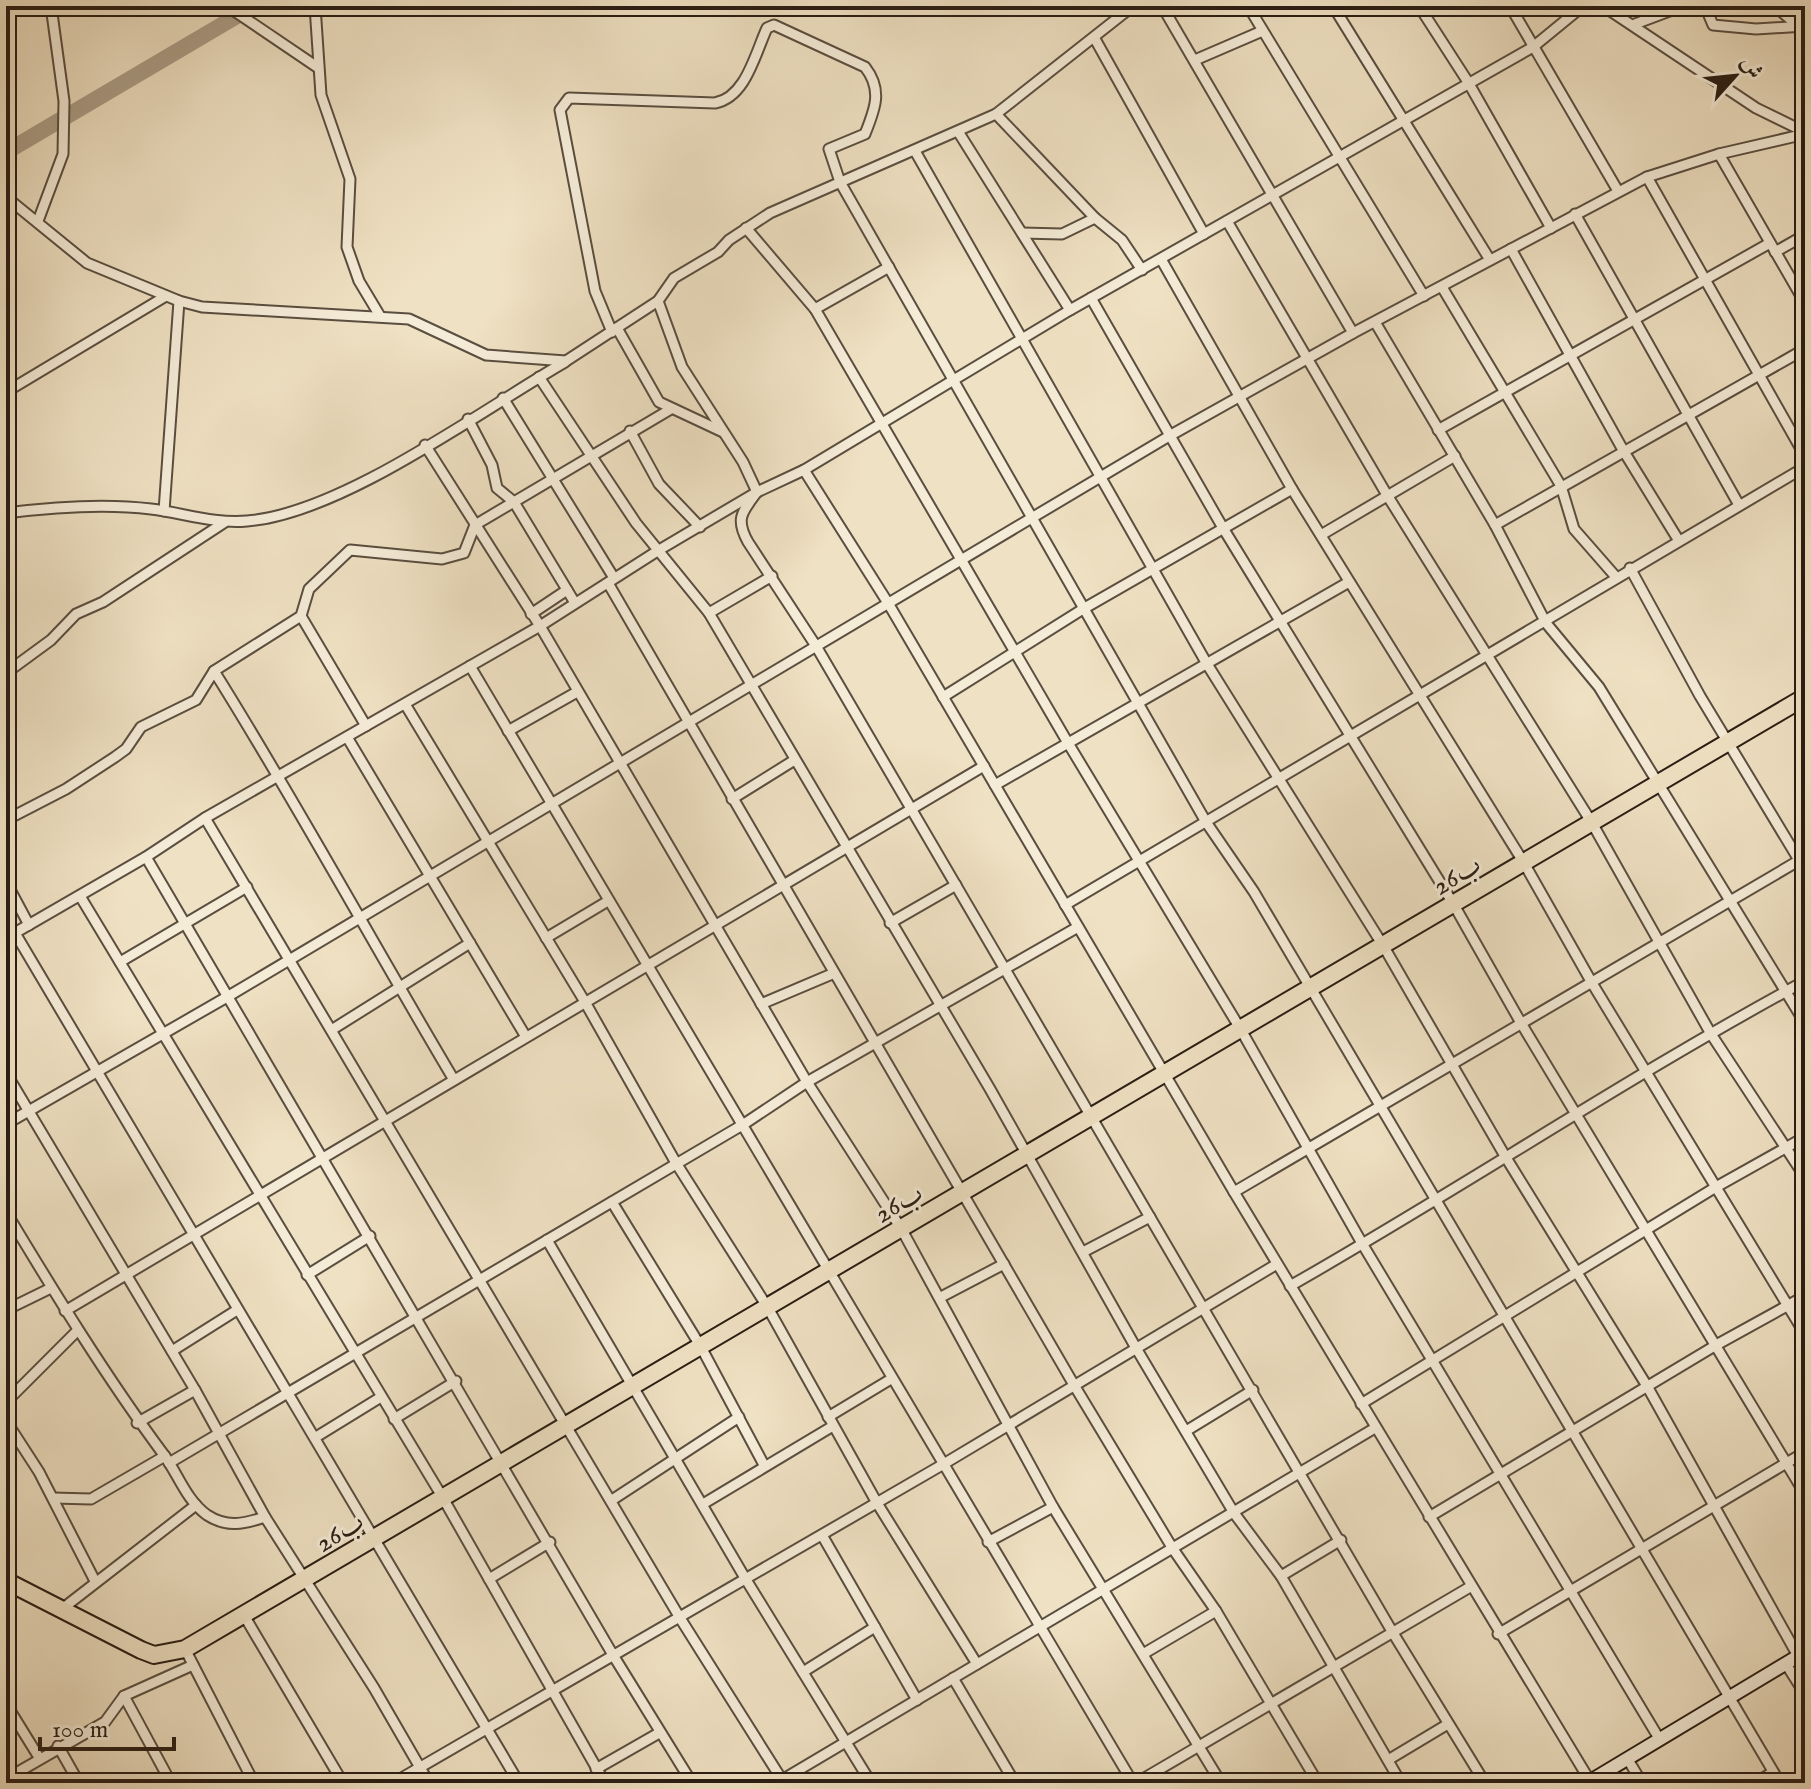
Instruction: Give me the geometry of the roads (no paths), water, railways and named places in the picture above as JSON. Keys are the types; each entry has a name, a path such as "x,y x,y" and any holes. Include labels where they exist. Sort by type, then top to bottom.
{"highway":[{"name":"26ب","path":"6,1581 154,1655 185,1649 245,1617 1805,697"}],"main road":[{"path":"1589,1782 1802,1654"}],"street":[{"path":"38,221 63,154 64,101 51,6"},
{"path":"227,6 317,67"},
{"path":"315,6 321,95 350,179 347,247 359,281 380,316"},
{"path":"6,513 50,507 164,511 225,522 275,518 321,502 425,445 566,361 658,301 674,278 718,252 746,228 770,213 959,133 996,114 1133,6"},
{"path":"1162,6 1353,333"},
{"path":"1248,6 1260,32 1424,296"},
{"path":"1333,6 1490,260"},
{"path":"1419,6 1468,82 1551,228"},
{"path":"1510,6 1618,191"},
{"path":"519,1783 290,1393 237,1310 195,1233 11,936 146,857 205,818 540,626 757,492 804,470 1020,339 1533,47 1583,6"},
{"path":"1603,6 1635,24 1685,63 1756,108 1805,133"},
{"path":"1635,24 1664,9 1683,6"},
{"path":"1705,6 1713,25 1756,29 1803,27"},
{"path":"1775,6 1803,27"},
{"path":"1803,6 1803,27"},
{"path":"723,432 659,402 614,330 595,291 560,110 569,98 728,101 739,88 767,28 780,27 865,67 874,79 878,95 865,134 829,149 840,182 1206,822 1254,892 1378,1107 1574,1429 1727,1699 1780,1783"},
{"path":"1195,60 1260,32"},
{"path":"1095,39 1204,234"},
{"path":"996,114 1095,218 1122,240 1142,270"},
{"path":"959,133 1070,310"},
{"path":"6,1124 227,997 1171,435 1353,333 1647,177 1719,154 1805,133"},
{"path":"915,151 1207,664 1384,947 1505,1156 1647,1386 1712,1506 1802,1654"},
{"path":"1719,154 1805,303"},
{"path":"1647,177 1805,456"},
{"path":"6,197 87,263 179,301 202,307 409,319 486,355 566,361"},
{"path":"1575,214 1739,505"},
{"path":"1022,233 1062,234 1095,218"},
{"path":"1227,221 1387,495 1592,823 1711,1034 1805,1177"},
{"path":"746,228 815,309 1068,743 1241,1030 1363,1245 1660,1740"},
{"path":"1438,430 1703,280 1805,235"},
{"path":"1511,249 1623,450 1679,541"},
{"path":"1161,259 1292,489 1524,863 1592,983 1805,1334"},
{"path":"815,309 889,267"},
{"path":"1442,287 1561,486 1574,529 1616,577"},
{"path":"6,392 166,296"},
{"path":"1091,298 1223,528 1454,905 1521,1023 1718,1344 1805,1494"},
{"path":"164,511 179,301"},
{"path":"658,301 682,367 757,492"},
{"path":"1375,322 1495,525 1546,623 1599,687 1805,1023"},
{"path":"1495,525 1805,349"},
{"path":"539,377 636,523 709,613 793,761 1028,1156 1136,1348 1234,1513 1281,1576 1401,1783"},
{"path":"503,398 554,477 688,723 832,974 965,1193 1074,1385 1173,1549 1273,1703 1318,1783"},
{"path":"6,820 66,789 115,757 126,749 141,727 196,700 214,671 301,616 309,589 350,550 442,559 464,553 475,525 671,409"},
{"path":"468,419 492,465 497,488 514,502 575,603"},
{"path":"630,431 659,484 700,527"},
{"path":"425,445 540,626 807,1082 902,1230 1053,1507 1221,1783"},
{"path":"1321,535 1455,456"},
{"path":"1065,905 1805,467"},
{"path":"804,470 888,603 1234,1192 1589,1782"},
{"path":"943,697 1083,609 1292,489"},
{"path":"757,492 739,515 739,526 816,646 1393,1633 1485,1783"},
{"path":"6,673 51,640 76,614 103,602 225,522"},
{"path":"1234,1192 1729,901 1803,863 1729,743 1630,568"},
{"path":"709,613 772,576"},
{"path":"995,785 1349,582"},
{"path":"531,614 567,590"},
{"path":"301,616 366,726"},
{"path":"470,666 608,901 832,1270 891,1379 1038,1627 1135,1783 1200,1748 1470,1587"},
{"path":"214,671 280,776 358,918 454,1080"},
{"path":"508,731 577,692"},
{"path":"405,704 585,1002 676,1163 768,1308 877,1503 977,1664"},
{"path":"347,737 526,1037"},
{"path":"732,799 793,761"},
{"path":"65,1311 984,766"},
{"path":"205,818 387,1119 680,1618 781,1782 1375,1428"},
{"path":"146,857 418,1316 613,1655 692,1783"},
{"path":"6,882 29,925"},
{"path":"890,923 956,885"},
{"path":"120,962 247,887"},
{"path":"80,896 443,1498 605,1783"},
{"path":"546,938 608,901"},
{"path":"53,1498 91,1499 220,1434 744,1124 807,1082 1078,927"},
{"path":"333,1029 470,943"},
{"path":"761,1004 832,974"},
{"path":"1290,1286 1435,1202 1645,1071 1805,981"},
{"path":"6,1073 195,1390 265,1517 429,1783"},
{"path":"1361,1404 1716,1187 1805,1137"},
{"path":"612,1202 701,1347 764,1465"},
{"path":"6,1212 137,1423 167,1460 196,1505 219,1522 231,1525 265,1517"},
{"path":"1083,1252 1150,1217"},
{"path":"307,1275 370,1236"},
{"path":"547,1240 745,1578 871,1783"},
{"path":"941,1297 1004,1264"},
{"path":"393,1783 942,1465 1277,1264"},
{"path":"6,1310 51,1288"},
{"path":"1429,1517 1718,1344 1805,1296"},
{"path":"172,1351 237,1310"},
{"path":"6,1402 78,1330"},
{"path":"703,1504 831,1422 891,1379"},
{"path":"394,1419 456,1381"},
{"path":"137,1423 195,1390"},
{"path":"1186,1431 1253,1390"},
{"path":"316,1437 381,1397"},
{"path":"612,1500 739,1417"},
{"path":"6,1421 53,1498 95,1581"},
{"path":"1498,1634 1805,1452"},
{"path":"62,1609 196,1505"},
{"path":"988,1542 1053,1507"},
{"path":"822,1535 917,1700"},
{"path":"1281,1576 1341,1540"},
{"path":"489,1579 550,1542"},
{"path":"1143,1654 1216,1611"},
{"path":"245,1617 343,1783"},
{"path":"803,1672 875,1627"},
{"path":"185,1649 254,1783"},
{"path":"1786,1664 1805,1694"},
{"path":"6,1779 58,1746 105,1722 124,1696 193,1665"},
{"path":"953,1678 1015,1783"},
{"path":"124,1696 171,1783"},
{"path":"6,1704 40,1759"},
{"path":"1388,1760 1448,1724"},
{"path":"596,1769 659,1733"},
{"path":"58,1746 79,1783"},
{"path":"1627,1758 1642,1783"},
{"path":"1755,1783 1773,1772"}],"waterway":[{"path":"6,152 254,6"}]}
